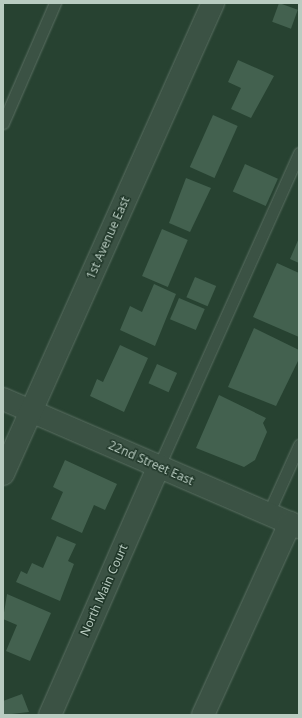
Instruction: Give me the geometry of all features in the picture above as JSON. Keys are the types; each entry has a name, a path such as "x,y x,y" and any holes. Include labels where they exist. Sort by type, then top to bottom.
{"street":[{"name":"1st Avenue East","path":"3,474 213,3"},
{"name":"22nd Street East","path":"3,398 294,525"},
{"name":"North Main Court","path":"50,715 159,466"},
{"path":"203,715 294,525"}],"lane":[{"path":"3,123 55,3"},
{"path":"159,466 299,153"},
{"path":"268,514 299,445"}],"building":[{"path":"279,3 298,10 291,29 272,22"},
{"path":"238,60 274,76 251,118 231,109 241,88 228,82"},
{"path":"213,115 238,126 214,178 190,167"},
{"path":"245,164 278,179 266,206 233,191"},
{"path":"186,178 211,188 190,232 169,223"},
{"path":"162,229 188,240 168,287 142,276"},
{"path":"299,238 299,263 290,259"},
{"path":"277,263 299,273 299,337 253,317"},
{"path":"195,277 216,286 208,306 186,297"},
{"path":"154,284 176,294 155,346 120,330 130,306 142,312"},
{"path":"179,298 205,309 196,330 170,319"},
{"path":"254,328 299,350 298,361 276,406 228,387"},
{"path":"120,345 148,358 124,412 90,396 97,379 103,382"},
{"path":"157,364 177,373 169,392 148,383"},
{"path":"219,395 266,418 263,423 267,432 255,460 244,467 196,448"},
{"path":"65,460 117,484 105,510 94,505 82,533 51,519 63,492 53,487"},
{"path":"57,536 76,544 68,561 74,564 60,601 16,582 21,571 27,574 32,563 43,568"},
{"path":"7,594 51,613 30,661 6,651 17,625 3,619"},
{"path":"22,694 29,712 3,715 3,701"}]}
